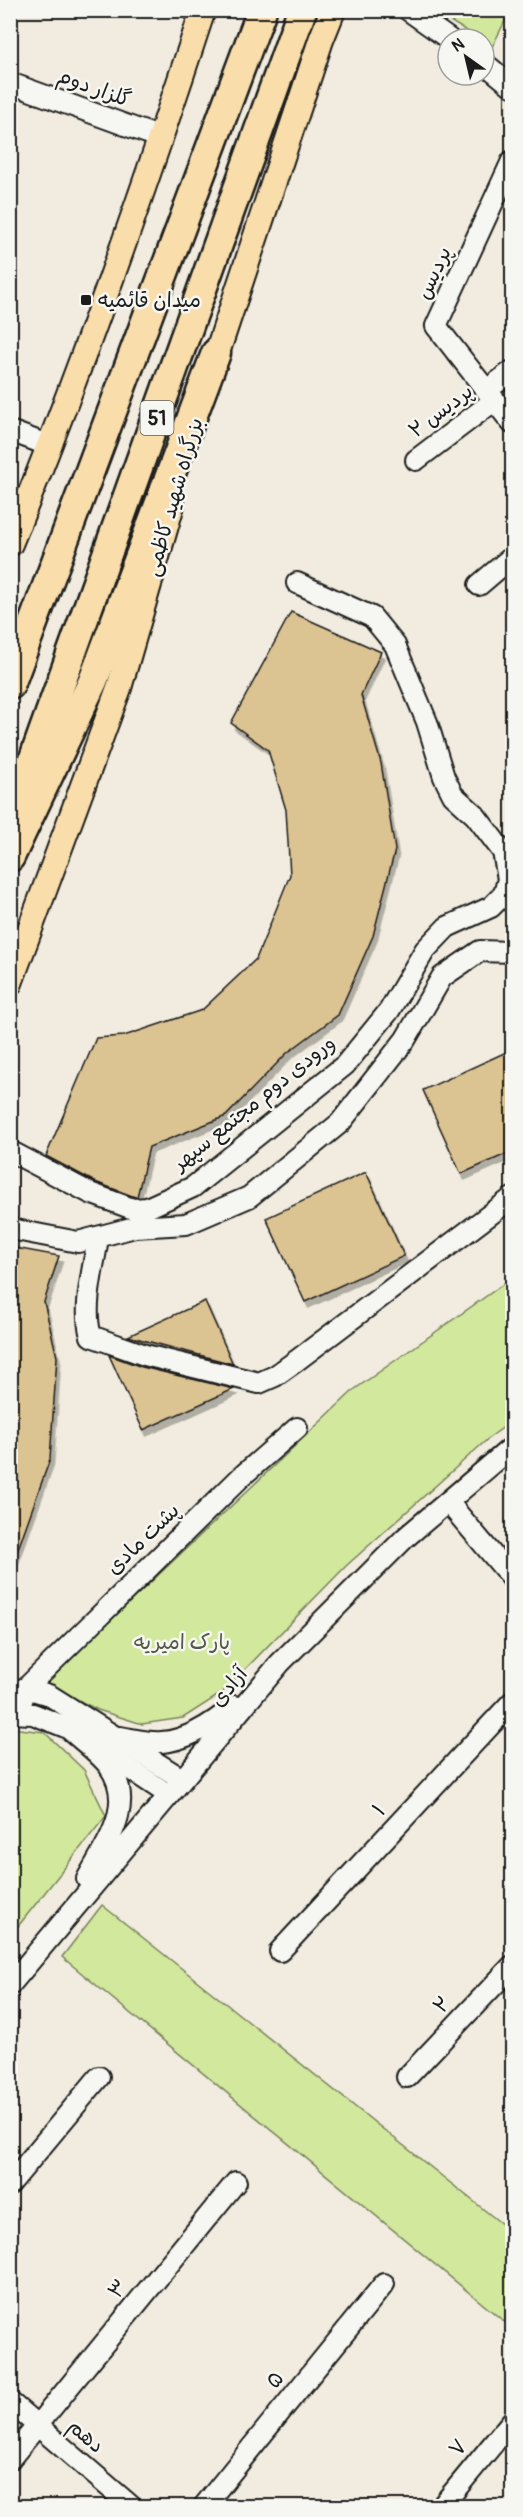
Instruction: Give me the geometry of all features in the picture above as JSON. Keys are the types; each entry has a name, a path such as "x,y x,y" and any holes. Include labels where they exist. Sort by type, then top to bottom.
{"highway":[{"name":"51","path":"10,685 262,10"},
{"name":"بزرگراه شهید کاظمی","path":"10,825 302,10"},
{"path":"10,857 93,681 216,353"}],"main road":[{"path":"10,544 51,446 161,138 203,10"},
{"path":"321,40 328,10"},
{"name":"بزرگراه شهید کاظمی","path":"10,983 119,688 216,353 333,10"}],"street":[{"path":"408,10 436,30"},
{"path":"496,73 513,86"},
{"name":"گلزار دوم","path":"10,83 161,138"},
{"name":"پردیس","path":"513,162 436,326 513,423"},
{"name":"پردیس ۲","path":"416,460 491,395 513,371"},
{"path":"10,431 51,446"},
{"path":"478,585 513,557"},
{"name":"ورودی دوم مجتمع سپهر","path":"10,1151 90,1193 133,1209 147,1208 192,1187 345,1065 389,1011 426,950 447,927 491,907 504,894 510,880 504,852 475,815 453,795 444,777 427,722 395,645 372,617 297,584"},
{"path":"10,1227 78,1242 135,1227 186,1224 249,1197 340,1123 405,1040 442,977 480,951 513,952"},
{"path":"98,1237 88,1309 91,1336 145,1355 259,1383 275,1376 296,1361 513,1198"},
{"name":"پشت مادی","path":"18,1690 242,1476 297,1428"},
{"name":"آزادی","path":"10,1985 280,1664 405,1538 513,1447"},
{"path":"448,1502 513,1578"},
{"path":"115,1737 162,1742 199,1731 232,1708 280,1664"},
{"path":"169,1795 68,1728 33,1714 14,1713 18,1690 49,1695 182,1779"},
{"name":"۱","path":"280,1951 513,1702"},
{"path":"67,1916 119,1820 121,1789 108,1765 68,1728"},
{"name":"۲","path":"407,2077 513,1966"},
{"path":"10,2184 99,2077"},
{"name":"۳","path":"10,2459 236,2182"},
{"name":"۵","path":"204,2506 384,2284"},
{"name":"دهم","path":"10,2402 131,2506"},
{"name":"۷","path":"442,2506 512,2421"}],"green space":[{"path":"510,10 496,39 496,27 460,27 433,11"},
{"name":"پارک امیریه","path":"512,1278 512,1421 490,1437 346,1566 222,1693 183,1718 142,1724 98,1710 44,1683 355,1389"},
{"path":"11,1728 44,1732 84,1770 106,1816 11,1935"},
{"path":"102,1905 512,2232 512,2328 62,1957"}],"building":[{"path":"291,612 381,652 361,695 381,763 395,850 373,936 338,1015 287,1053 226,1116 149,1147 137,1197 135,1197 95,1182 46,1156 96,1038 124,1036 202,1010 256,959 290,875 286,810 268,750 231,723"},
{"path":"513,1049 513,1151 461,1174 423,1090"},
{"path":"366,1172 404,1256 305,1302 266,1218"},
{"path":"10,1247 59,1256 44,1302 57,1357 50,1459 13,1563 10,1563"},
{"path":"205,1301 233,1364 128,1336"},
{"path":"109,1355 142,1367 234,1389 143,1430"}],"place":[{"name":"میدان قائمیه","path":"86,300"}]}
